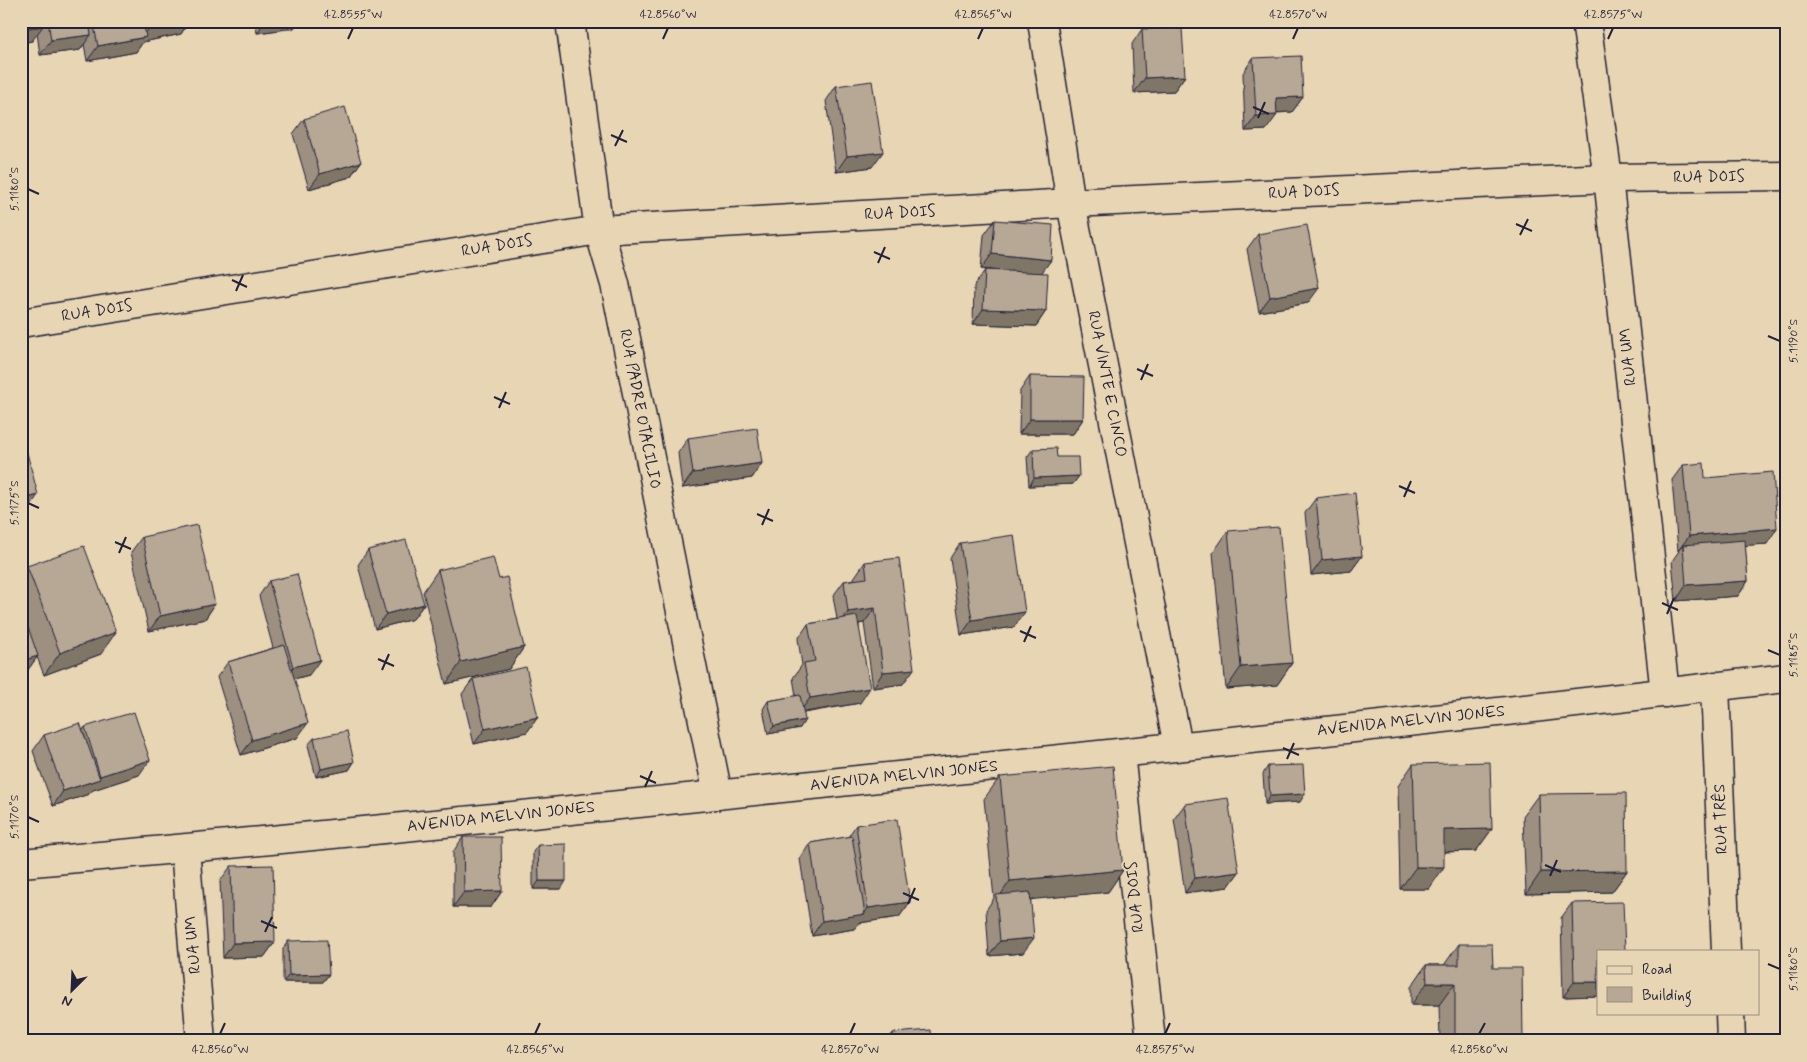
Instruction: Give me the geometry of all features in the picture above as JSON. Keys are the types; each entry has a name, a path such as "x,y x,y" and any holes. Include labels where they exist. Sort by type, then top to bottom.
{"street":[{"name":"RUA PADRE OTACILIO","path":"570,21 599,230 615,284 718,795"},
{"name":"RUA VINTE E CINCO","path":"1042,21 1071,203 1178,746"},
{"name":"RUA UM","path":"1586,21 1608,178 1665,693"},
{"name":"RUA DOIS","path":"21,323 599,230 1071,203 1608,178 1786,176"},
{"name":"AVENIDA MELVIN JONES","path":"21,863 185,849 1120,753 1786,678"},
{"name":"RUA TRÊS","path":"1715,686 1726,950"},
{"name":"RUA DOIS","path":"1120,753 1151,1041"},
{"name":"RUA UM","path":"185,849 201,1041"},
{"path":"1730,1014 1731,1041"}],"building":[{"path":"21,21 42,21 43,26 21,29"},
{"path":"48,21 89,21 91,35 51,40"},
{"path":"93,21 143,21 146,37 98,46"},
{"path":"148,21 178,21 150,27"},
{"path":"1182,28 1185,76 1145,78 1142,29"},
{"path":"1301,56 1303,97 1276,98 1277,115 1256,116 1253,58"},
{"path":"872,81 883,152 847,156 836,86"},
{"path":"345,107 361,162 320,174 304,119"},
{"path":"995,220 1053,225 1051,260 992,254"},
{"path":"1307,225 1319,288 1270,297 1258,234"},
{"path":"985,270 1048,273 1046,311 983,309"},
{"path":"1030,376 1084,377 1083,419 1030,419"},
{"path":"757,428 762,463 693,473 688,438"},
{"path":"1056,448 1057,457 1078,457 1079,476 1034,478 1033,449"},
{"path":"26,449 38,495 21,500 21,450"},
{"path":"1704,463 1705,478 1773,472 1777,528 1689,536 1683,465"},
{"path":"1355,493 1362,556 1322,560 1316,498"},
{"path":"197,525 215,604 160,616 142,537"},
{"path":"1279,527 1292,663 1241,667 1228,531"},
{"path":"1014,535 1025,612 972,620 960,543"},
{"path":"406,540 424,604 386,614 368,550"},
{"path":"1745,540 1748,581 1686,585 1683,545"},
{"path":"84,546 116,632 60,653 27,566"},
{"path":"493,557 499,579 507,577 524,647 461,662 438,570"},
{"path":"899,558 914,669 883,672 875,608 848,612 844,581 867,578 865,562"},
{"path":"297,574 320,660 293,667 269,581"},
{"path":"21,607 38,656 21,661"},
{"path":"857,616 870,688 810,698 804,663 815,661 808,624"},
{"path":"284,645 308,723 252,740 228,662"},
{"path":"526,667 538,717 485,729 473,679"},
{"path":"800,695 805,720 774,726 768,701"},
{"path":"134,712 150,760 100,776 85,727"},
{"path":"80,723 100,779 63,791 44,735"},
{"path":"347,731 354,762 321,769 314,738"},
{"path":"1490,762 1492,829 1444,830 1444,867 1416,867 1413,764"},
{"path":"1303,765 1305,794 1270,796 1268,766"},
{"path":"1113,766 1123,870 1010,881 1000,777"},
{"path":"1626,793 1627,871 1541,872 1539,794"},
{"path":"1228,798 1239,872 1195,878 1185,804"},
{"path":"897,819 910,902 868,908 856,825"},
{"path":"852,836 865,914 822,921 810,843"},
{"path":"463,837 501,837 502,891 464,892"},
{"path":"566,844 566,881 539,881 538,845"},
{"path":"273,865 275,942 233,943 231,866"},
{"path":"1030,892 1034,938 1000,941 996,895"},
{"path":"1623,902 1625,950 1597,950 1597,982 1574,982 1572,903"},
{"path":"327,940 329,974 289,975 288,941"},
{"path":"1459,944 1492,944 1493,968 1522,968 1523,1041 1455,1041 1455,983 1427,983 1426,965 1459,965"},
{"path":"931,1030 932,1041 893,1041 893,1033"}]}
